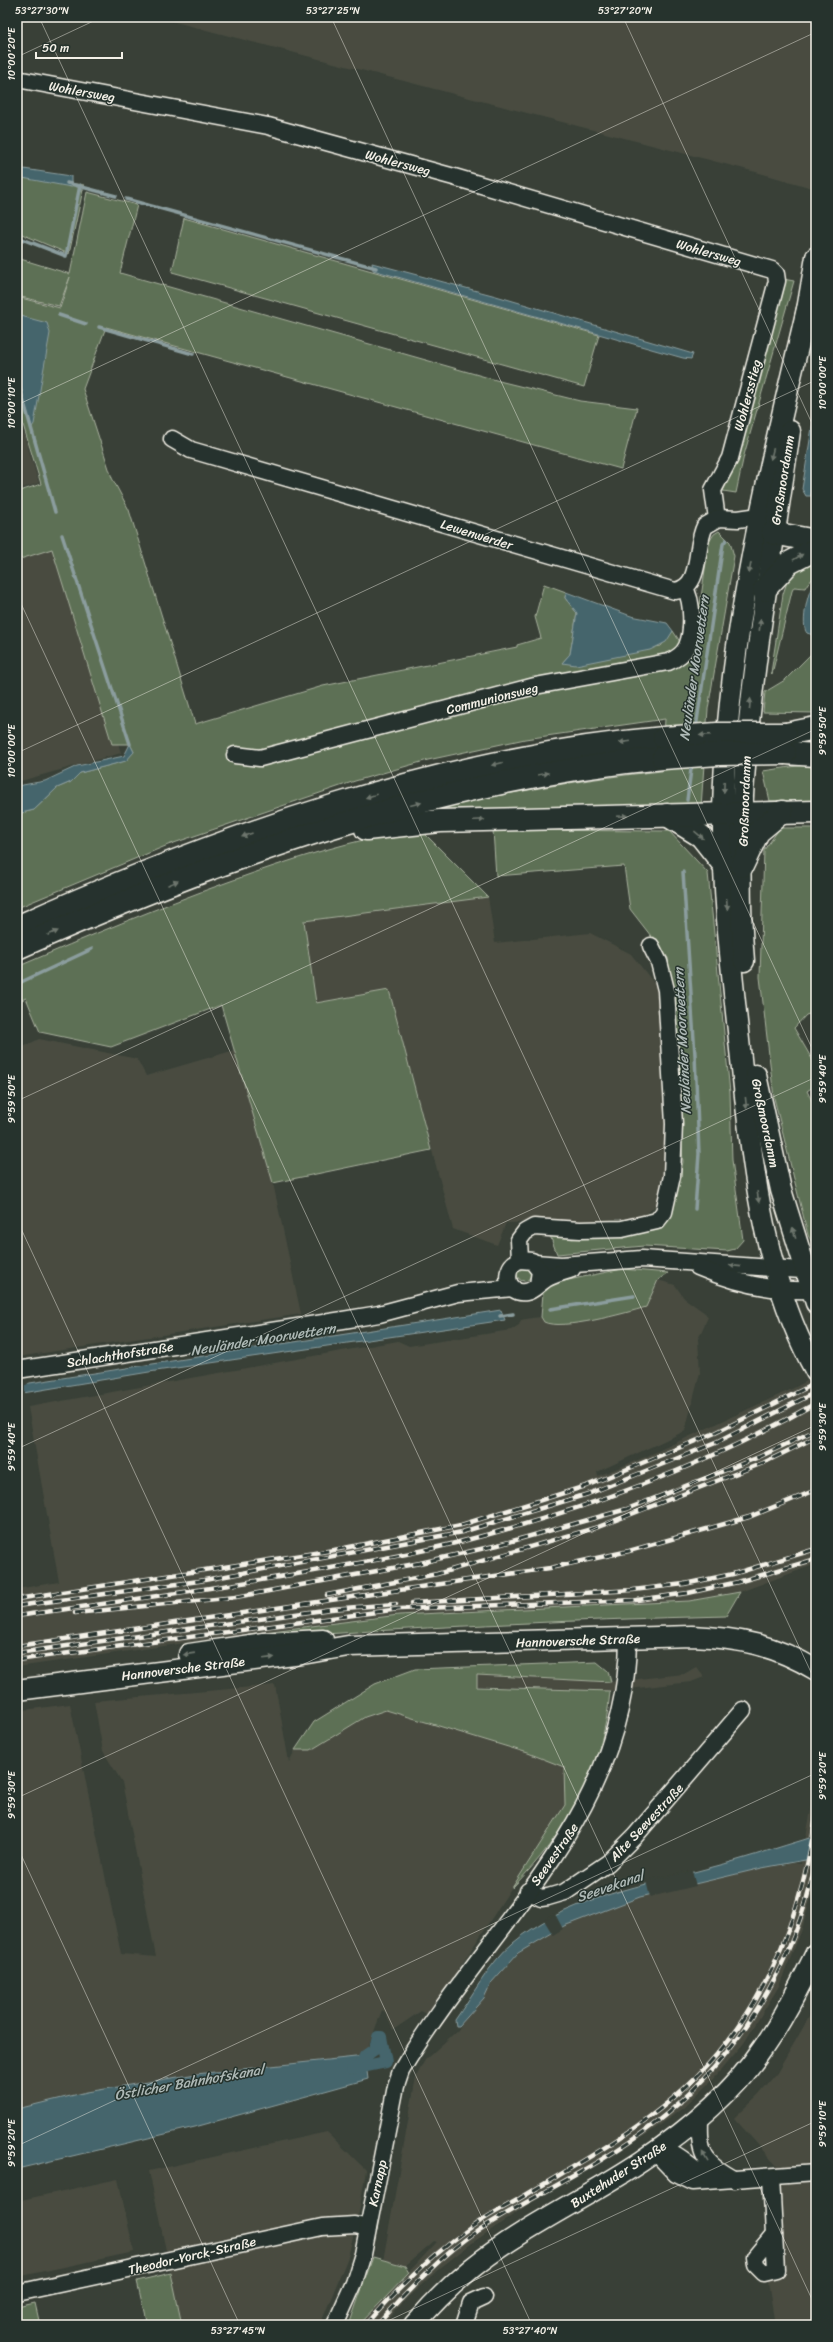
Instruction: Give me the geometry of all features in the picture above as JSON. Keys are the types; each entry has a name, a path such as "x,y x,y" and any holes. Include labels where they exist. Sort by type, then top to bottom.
{"highway":[{"path":"766,524 816,526"},
{"path":"766,524 816,541"},
{"path":"764,590 788,563 816,549"},
{"path":"786,743 816,728"},
{"path":"17,948 194,875 298,838 396,809 537,774 603,763 717,734 786,743 816,755"},
{"path":"786,743 816,735"},
{"path":"17,927 193,854 291,820 389,790 532,755 663,748"},
{"path":"666,814 701,836 733,865 758,832 782,812"},
{"path":"298,838 440,821 666,814 816,812"}],"main road":[{"name":"Großmoordamm","path":"816,257 766,524 735,665 731,956 752,1158 764,1230 774,1268 790,1317 816,1372"},
{"name":"Großmoordamm","path":"733,813 747,731 764,590 766,524"},
{"name":"Großmoordamm","path":"733,865 744,956 756,1079 781,1190 810,1270 815,1294"},
{"name":"Hannoversche Straße","path":"17,1690 302,1654 348,1646 692,1636 743,1641 772,1648 812,1667"},
{"name":"Hannoversche Straße","path":"17,1677 271,1643 322,1640 348,1646"},
{"name":"Buxtehuder Straße","path":"414,2325 451,2287 486,2257 655,2152 700,2116 727,2091 762,2049 779,2024 816,1953"}],"street":[{"name":"Wohlersweg","path":"17,79 268,126 454,177 772,270"},
{"name":"Wohlersstieg","path":"717,519 713,490 730,458 777,282 776,274 772,270"},
{"name":"Lewenwerder","path":"172,439 191,450 539,553 670,590 685,589"},
{"path":"685,589 692,580 697,547 702,531 710,522 717,519 738,519 766,524"},
{"name":"Communionsweg","path":"235,755 260,758 535,686 668,662 682,654 689,638 690,600 685,589"},
{"path":"538,1285 540,1271 527,1261 519,1240 525,1232 534,1227 580,1230 622,1228 658,1220 664,1212 672,1176 674,1124 666,990 659,962 652,946"},
{"name":"Schlachthofstraße","path":"17,1370 379,1314 458,1293 508,1271 512,1264 527,1261 587,1263 642,1259 810,1270"},
{"name":"Schlachthofstraße","path":"687,1262 734,1281 815,1294"},
{"name":"Schlachthofstraße","path":"458,1293 513,1288 524,1293 532,1291 552,1276 587,1263"},
{"path":"508,1271 508,1280 513,1288"},
{"name":"Seevestraße","path":"421,2042 569,1834 588,1800 609,1752 623,1697 627,1678 628,1639"},
{"name":"Alte Seevestraße","path":"528,1890 541,1898 565,1892 608,1863 640,1830 743,1710"},
{"name":"Karnapp","path":"335,2325 354,2283 368,2228 396,2086 401,2071 421,2042"},
{"path":"700,2116 700,2143 703,2156 710,2165 728,2180"},
{"path":"655,2152 664,2151 674,2154 702,2176 728,2180 816,2173"},
{"path":"771,2177 774,2234"},
{"name":"Theodor-Yorck-Straße","path":"17,2293 322,2227 355,2225 368,2228"},
{"path":"464,2325 471,2303 484,2298"}],"shaded area":[{"path":"156,17 816,17 816,189 756,172"},
{"path":"17,412 39,483 17,490"},
{"path":"57,545 121,753 17,782 17,557"},
{"path":"488,897 495,943 590,933 631,954 658,988 664,1082 667,1170 659,1203 646,1214 626,1219 506,1223 497,1245 453,1229 389,990 316,1003 304,921"},
{"path":"39,1039 137,1059 146,1076 235,1050 273,1183 301,1314 17,1357 17,1050"},
{"path":"658,1280 675,1285 684,1298 705,1313 708,1317 698,1339 700,1373 685,1431 597,1472 598,1476 645,1457 794,1388 816,1376 816,1564 740,1592 689,1601 399,1615 248,1634 17,1667 17,1589 59,1582 28,1407 398,1341 409,1346 511,1330 519,1325 521,1320 532,1318 541,1317 542,1319 646,1307"},
{"path":"696,1667 704,1677 691,1682 610,1691 477,1686 477,1675 611,1682 684,1674"},
{"path":"275,1685 289,1762 295,1750 311,1750 365,1717 386,1710 528,1753 565,1767 565,1805 429,2015 421,2011 393,2030 385,2012 382,2010 365,2056 196,2074 87,2092 17,2109 17,1711 70,1704 121,1954 156,1957 122,1782 103,1751 94,1701"},
{"path":"816,1783 816,1881 801,1932 779,1986 744,2043 713,2079 683,2108 652,2131 532,2202 472,2243 440,2268 406,2299 384,2325 359,2325 437,2242 434,2241 405,2266 383,2261 416,2077 425,2060 458,2030 466,2017 484,1998 491,1983 519,1953 564,1926 640,1897 762,1868 794,1863 801,1864"},
{"path":"816,2005 816,2325 775,2325 767,2276 782,2279 777,2166 734,2118 758,2095 777,2073"},
{"path":"327,2132 366,2170 359,2212 348,2257 320,2325 182,2325 149,2171"},
{"path":"118,2179 134,2252 17,2277 17,2201"}],"green space":[{"path":"17,177 84,185 69,254 17,232"},
{"path":"87,192 137,205 120,273 503,382 580,401 637,408 621,469 106,327 83,389 112,478 129,510 195,724 323,686 517,647 517,645 541,638 535,617 544,584 566,592 565,598 577,613 570,654 562,663 661,646 673,631 688,654 696,632 709,542 714,534 719,531 730,542 734,556 708,709 701,807 416,813 538,788 600,778 662,771 665,719 525,739 428,760 355,781 168,845 17,908 17,814 34,810 57,788 71,782 80,773 125,761 134,752 130,744 112,744 52,549 17,560 17,492 41,484 17,405 17,297 60,308 70,277 59,306 17,296 17,258 70,274"},
{"path":"184,218 599,335 584,387 172,272"},
{"path":"783,279 794,281 744,455 736,493 723,491 732,465"},
{"path":"816,553 816,576 805,588 794,587 792,591 772,674 783,594 787,582"},
{"path":"816,649 816,713 763,712 765,692 785,680"},
{"path":"804,765 816,766 816,802 770,801 763,771"},
{"path":"780,828 816,828 816,1012 806,1015 794,1028 816,1066 816,1085 807,1091 816,1109 816,1250 808,1235 774,1098 760,977 764,850"},
{"path":"420,829 488,897 304,921 316,1003 389,990 431,1150 273,1183 221,1005 111,1047 40,1032 26,998 17,1002 17,967 148,912 252,874 347,844"},
{"path":"493,830 669,831 708,873 730,1093 732,1160 743,1240 735,1249 727,1251 644,1246 557,1254 549,1233 572,1239 662,1229 674,1206 683,1162 668,958 630,909 624,866 496,876"},
{"path":"524,1267 529,1269 531,1274 529,1279 524,1281 519,1279 517,1274 519,1269"},
{"path":"622,1269 668,1273 658,1280 646,1307 609,1317 578,1323 552,1324 544,1322 541,1317 543,1293 554,1283"},
{"path":"740,1592 726,1616 487,1625 248,1639 248,1634 399,1615 689,1601"},
{"path":"597,1662 608,1671 611,1682 477,1675 477,1687 610,1691 600,1747 591,1773 579,1798 549,1845 512,1888 565,1805 564,1767 528,1753 386,1710 365,1717 311,1750 295,1750 314,1722 375,1684 415,1669"},
{"path":"373,2257 405,2266 409,2273 359,2325 349,2325"},
{"path":"171,2273 182,2325 147,2325 137,2281"},
{"path":"35,2303 40,2325 17,2325 17,2307"}],"water":[{"path":"17,168 71,176 71,187 17,177"},
{"path":"372,263 496,296 693,354 691,359 683,358 373,270"},
{"path":"17,315 47,323 50,333 34,424 32,427 17,378"},
{"path":"816,403 816,450 811,496 806,496 802,489"},
{"path":"816,581 816,636 807,633 804,623 810,590"},
{"path":"566,592 631,616 667,623 673,631 666,642 650,650 576,665 562,663 570,654 577,613 565,598"},
{"path":"130,744 134,752 126,761 80,773 71,782 57,788 34,810 17,814 17,786 45,781 77,766 124,756"},
{"path":"501,1310 505,1320 149,1372 17,1394 17,1385"},
{"path":"816,1836 816,1858 762,1868 640,1897 564,1926 518,1953 491,1983 484,1998 459,2026 456,2026 455,2020 496,1960 504,1951 533,1929 554,1916 576,1906 623,1890 725,1864"},
{"name":"Östlicher Bahnhofskanal","path":"365,2056 368,2079 195,2127 17,2169 17,2109 87,2092 196,2074"}],"pier":[{"path":"31,1381 25,1386 25,1394 17,1396 17,1383"},
{"path":"692,1871 696,1886 650,1897 646,1881"},
{"path":"555,1914 563,1929 553,1935 544,1920"}],"waterway":[{"path":"67,183 116,196"},
{"path":"17,237 66,256 80,185"},
{"path":"126,199 376,268"},
{"path":"59,315 86,324"},
{"path":"99,327 193,354"},
{"path":"17,378 55,512"},
{"path":"62,535 130,744"},
{"name":"Neuländer Moorwettern","path":"696,728 723,544 726,540"},
{"name":"Neuländer Moorwettern","path":"687,800 692,762"},
{"name":"Neuländer Moorwettern","path":"683,872 695,1055 699,1154 695,1209"},
{"path":"17,984 92,949"},
{"name":"Neuländer Moorwettern","path":"550,1309 634,1296"},
{"name":"Neuländer Moorwettern","path":"500,1316 513,1314"},
{"name":"Seevekanal","path":"352,2069 386,2062 381,2037 378,2037 375,2049 365,2056 359,2068"}],"railway":[{"path":"17,1599 334,1550 461,1525 586,1486 715,1433 816,1383"},
{"path":"17,1606 199,1581 462,1532 588,1494 718,1442 816,1392"},
{"path":"17,1616 174,1594 292,1575 399,1556 467,1540 557,1514 646,1483 733,1446 816,1403"},
{"path":"75,1613 236,1597 420,1563 498,1545 627,1509 759,1457 816,1430"},
{"path":"327,1595 437,1574 598,1527 763,1463 816,1437"},
{"path":"17,1646 550,1568 629,1551 749,1517 816,1490"},
{"path":"412,1603 633,1590 684,1584 733,1574 816,1549"},
{"path":"17,1660 399,1609 637,1600 688,1593 738,1582 816,1559"},
{"path":"17,1653 331,1609 396,1604"},
{"path":"366,2325 416,2272 458,2237 484,2219 585,2160 633,2129 684,2089 715,2056 742,2022 764,1985 782,1946 797,1905 808,1861 816,1816"},
{"path":"377,2325 425,2274 465,2240 501,2217 590,2167 633,2139 654,2124 684,2098 712,2070 737,2039 759,2007 778,1972 794,1936 816,1861"}]}
